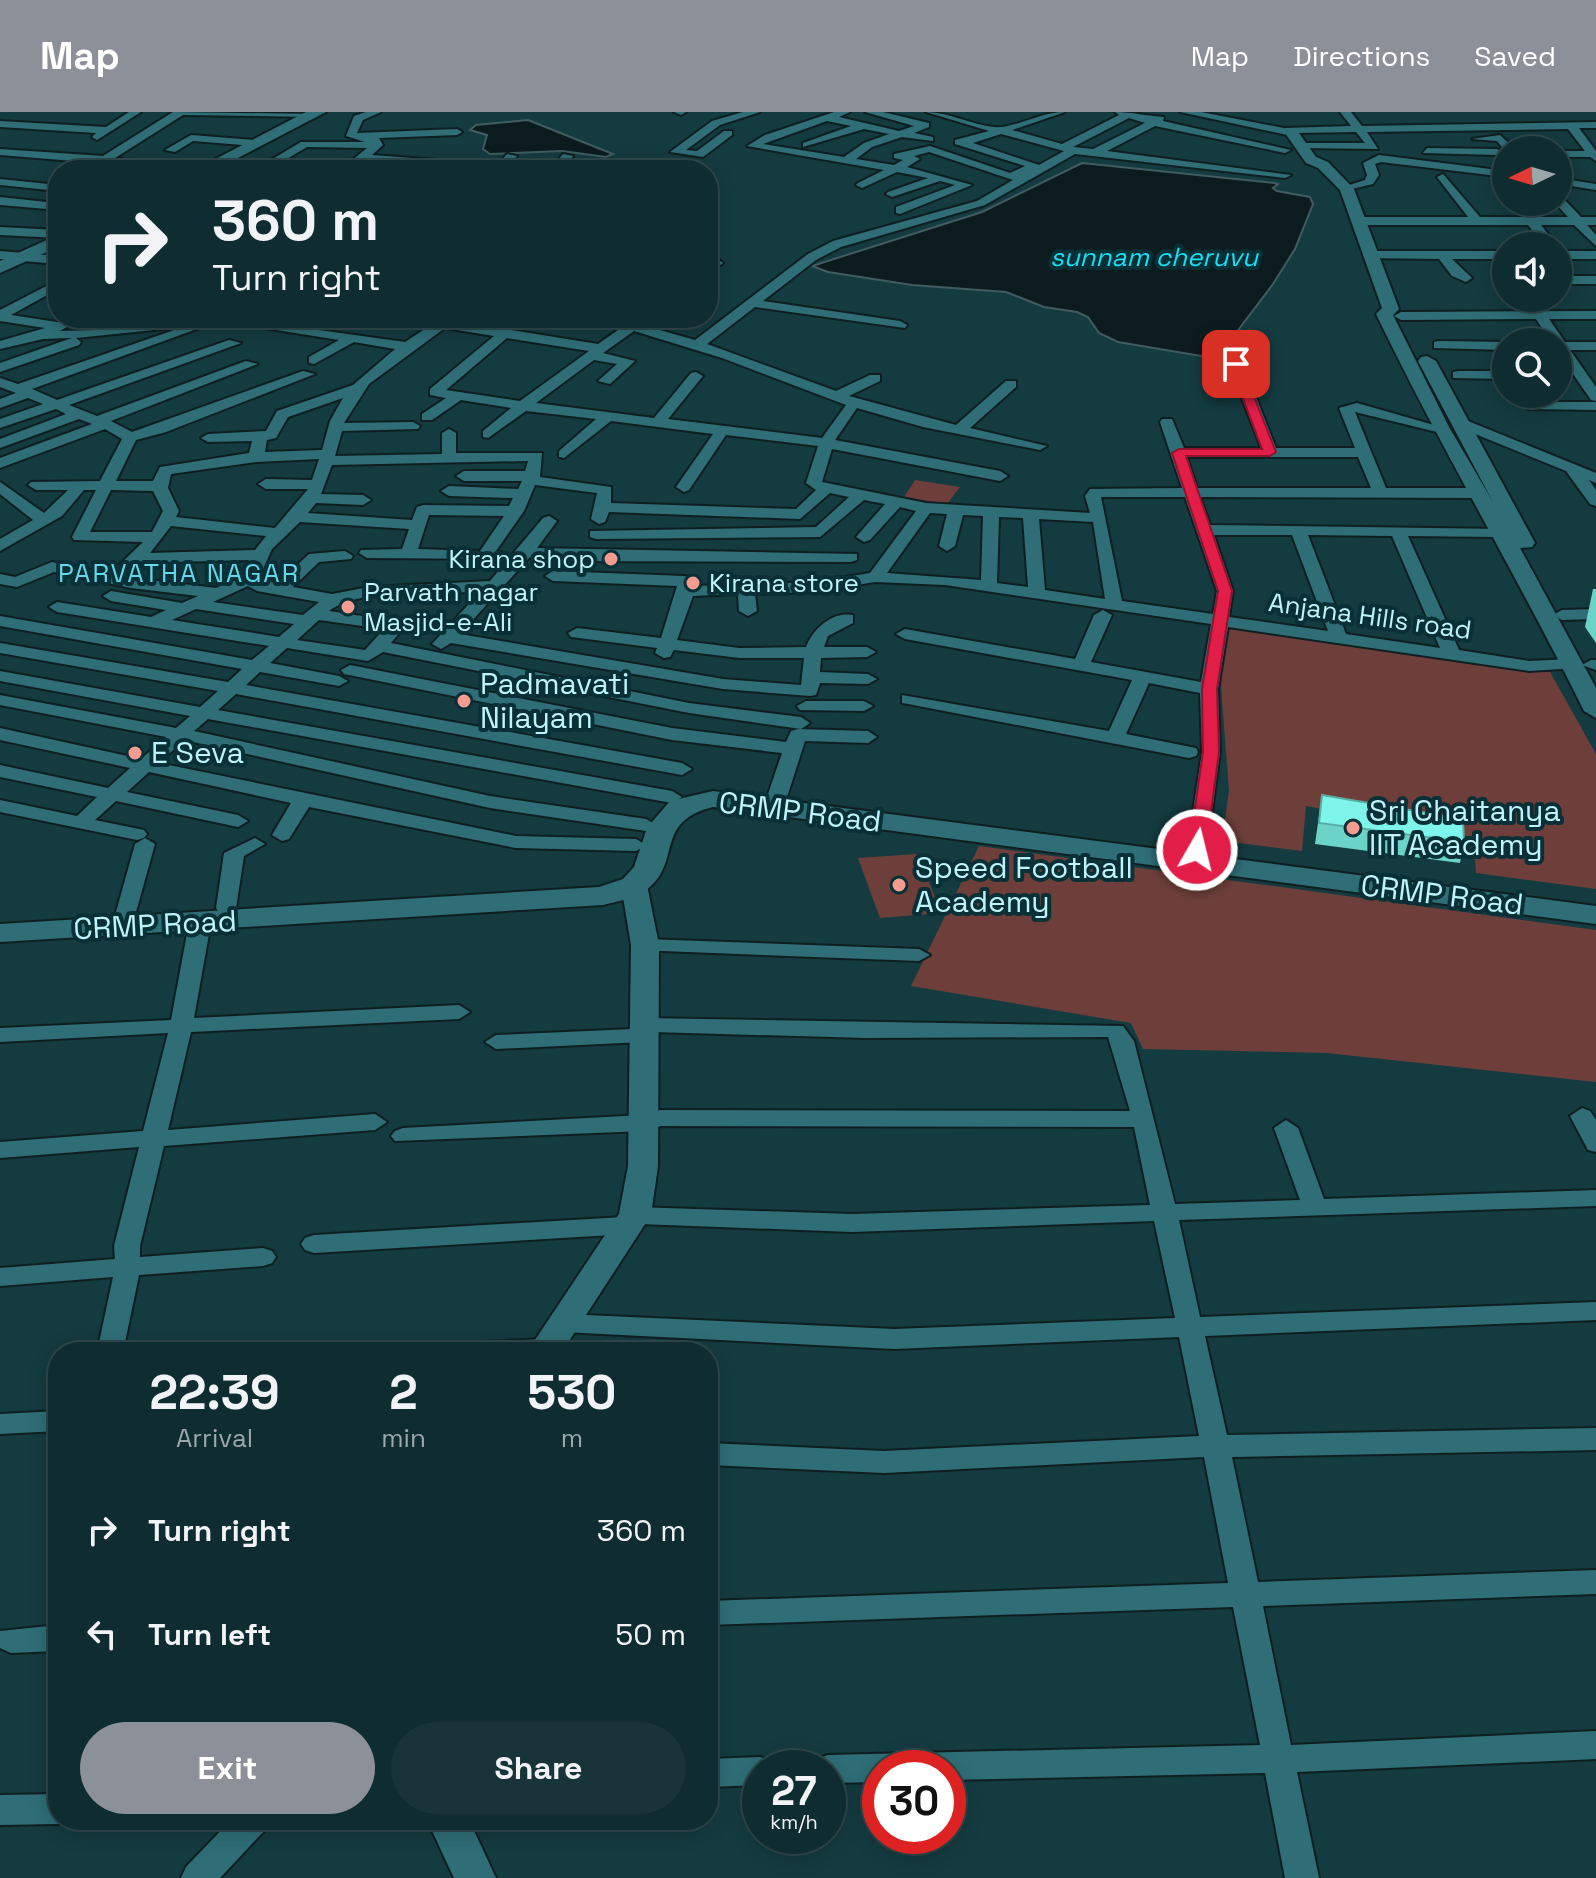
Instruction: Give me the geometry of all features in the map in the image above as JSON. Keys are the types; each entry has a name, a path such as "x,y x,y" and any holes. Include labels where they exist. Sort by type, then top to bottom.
{"main road":[{"path":"222,160 316,113"},
{"path":"0,268 48,243"},
{"name":"CRMP Road","path":"0,918 226,908 591,885 614,880 626,872 641,835 667,796 708,789 862,804 1596,900"},
{"name":"CRMP Road","path":"0,933 603,896 634,885 648,870 653,844 680,807 713,799 1596,915"}],"street":[{"path":"66,160 136,112"},
{"path":"115,160 179,112 316,113"},
{"path":"352,130 363,116 376,112"},
{"path":"728,133 699,155 676,152 716,123 755,112"},
{"path":"845,112 778,133 738,155 859,179 897,169 914,159 898,156 930,149 1011,177 1066,151"},
{"path":"845,161 868,145 925,125 870,112"},
{"path":"931,112 1046,142 1066,151 1285,175"},
{"path":"946,126 987,112"},
{"path":"1037,112 1055,114"},
{"path":"1094,153 1152,122 1178,112"},
{"path":"1185,112 1372,144 1436,151 1492,151"},
{"path":"1345,112 1372,144"},
{"path":"1429,112 1462,139 1484,171"},
{"path":"1583,112 1596,125"},
{"path":"697,345 812,257 837,244 981,203 1124,113 1181,130 1285,150"},
{"path":"44,114 124,120"},
{"path":"1034,165 957,142 1055,114"},
{"path":"1472,114 1482,126"},
{"path":"1458,115 1506,114 1514,125"},
{"path":"825,118 929,139"},
{"path":"716,123 778,133"},
{"path":"0,124 107,130"},
{"path":"161,124 290,126"},
{"path":"1291,132 1445,126 1596,125"},
{"path":"807,145 864,126"},
{"path":"1571,126 1595,155"},
{"path":"352,130 454,127"},
{"path":"352,130 375,140 378,145"},
{"path":"1168,137 1181,130"},
{"path":"1046,142 1077,131 1090,133"},
{"path":"1291,132 1311,160 1323,165 1347,188 1369,255 1396,312 1463,424 1589,667 1596,711"},
{"path":"171,150 191,138 255,143"},
{"path":"1372,144 1492,138"},
{"path":"1221,148 1233,140"},
{"path":"1110,143 1144,150"},
{"path":"1131,157 1156,143"},
{"path":"277,160 305,144 378,145"},
{"path":"358,160 378,145"},
{"path":"752,146 897,169 966,185 900,210"},
{"path":"1244,170 1271,147"},
{"path":"822,157 834,149"},
{"path":"1436,151 1442,171 1477,221"},
{"path":"0,152 47,154 62,160"},
{"path":"954,159 987,152"},
{"path":"22,169 47,154"},
{"path":"1572,156 1595,155"},
{"path":"508,160 511,156"},
{"path":"564,160 567,156"},
{"path":"1196,165 1208,156"},
{"path":"70,160 86,157 98,160"},
{"path":"361,158 398,160"},
{"path":"1347,188 1369,182 1373,175 1369,163 1374,159 1442,171 1492,173"},
{"path":"1572,176 1578,184"},
{"path":"892,194 940,177"},
{"path":"0,182 48,187"},
{"path":"1572,183 1596,187"},
{"path":"0,201 29,184"},
{"path":"0,201 48,206"},
{"path":"9,219 31,204"},
{"path":"1572,215 1596,242"},
{"path":"1529,216 1541,232"},
{"path":"1358,221 1596,221"},
{"path":"1440,221 1459,249"},
{"path":"1461,221 1482,249"},
{"path":"0,231 48,236"},
{"path":"0,255 48,259"},
{"path":"1369,255 1492,257"},
{"path":"1443,255 1456,273 1466,278"},
{"path":"1572,255 1596,255"},
{"path":"1572,263 1591,280"},
{"path":"0,316 48,290"},
{"path":"753,303 900,325"},
{"path":"1589,667 1548,615 1497,532 1384,314 1596,315"},
{"path":"0,316 48,324"},
{"path":"1540,316 1548,328"},
{"path":"38,337 55,328"},
{"path":"0,345 63,328"},
{"path":"0,368 98,334 127,328"},
{"path":"0,404 11,387 191,328"},
{"path":"289,328 408,347"},
{"path":"250,579 257,555 294,517 313,492 328,458 343,410 358,388 408,347 437,328"},
{"path":"481,328 628,361 605,381"},
{"path":"488,434 629,328"},
{"path":"655,328 854,403 1040,446"},
{"path":"505,333 435,389 439,394 826,443 1000,476"},
{"path":"38,337 98,334"},
{"path":"314,360 352,338"},
{"path":"0,424 234,343"},
{"path":"1439,345 1492,346"},
{"path":"1572,346 1596,346"},
{"path":"1572,359 1589,376 1596,397"},
{"path":"0,463 251,364"},
{"path":"1236,364 1270,452"},
{"path":"11,387 130,437 308,374"},
{"path":"1458,375 1492,375"},
{"path":"659,421 696,376"},
{"path":"837,396 875,378"},
{"path":"960,429 1011,384"},
{"path":"268,407 211,431 271,435 282,414 358,388"},
{"path":"427,417 457,397"},
{"path":"247,398 282,414"},
{"path":"854,403 826,443 814,483 926,508 1100,518"},
{"path":"1572,406 1596,406"},
{"path":"1380,492 1346,408 1357,407 1441,429"},
{"path":"0,444 79,414"},
{"path":"564,454 608,416"},
{"path":"1167,422 1225,591 1209,689 1211,752 1197,850"},
{"path":"1463,424 1596,478"},
{"path":"377,460 385,426"},
{"path":"337,427 413,426"},
{"path":"684,487 723,429"},
{"path":"449,433 449,458"},
{"path":"256,457 261,436"},
{"path":"130,437 80,537 157,537"},
{"path":"1179,453 1362,452"},
{"path":"112,588 168,521 170,505 161,499 159,486 162,473 172,468 256,457 377,460 537,456 530,483 516,511 486,554"},
{"path":"1570,467 1596,501"},
{"path":"464,476 603,488 607,491 601,507 594,556"},
{"path":"449,491 530,483"},
{"path":"266,484 363,500"},
{"path":"36,485 159,486"},
{"path":"0,546 56,513 80,485"},
{"path":"601,507 800,514 827,488"},
{"path":"1,489 43,520"},
{"path":"1081,665 1108,610 1100,518 1093,496 1095,492 1476,493"},
{"path":"596,534 820,532 862,494"},
{"path":"864,537 897,501"},
{"path":"875,577 926,508"},
{"path":"409,553 423,510 516,511"},
{"path":"947,546 956,511"},
{"path":"989,586 991,514"},
{"path":"1031,515 1037,593"},
{"path":"294,517 418,525"},
{"path":"168,521 278,533"},
{"path":"429,656 522,556 549,521"},
{"path":"1206,530 1497,532"},
{"path":"1298,530 1339,638"},
{"path":"1398,531 1452,655"},
{"path":"0,591 8,580 52,567 74,551"},
{"path":"367,553 851,557"},
{"path":"139,558 257,555"},
{"path":"655,580 658,555"},
{"path":"280,591 312,558 345,556"},
{"path":"565,556 547,582 684,581 686,591 669,643 655,672"},
{"path":"52,567 112,588 188,606 396,626 375,651 317,702"},
{"name":"Anjana Hills road","path":"686,591 814,587 875,577 947,574 989,586 1037,593 1108,610 1219,620 1538,666 1589,667"},
{"path":"250,579 257,586 332,599 369,592 494,586"},
{"path":"5,735 70,688 149,623 250,579"},
{"path":"112,588 217,593"},
{"path":"746,589 748,611"},
{"path":"80,823 332,599"},
{"path":"57,607 283,642 429,656 689,708 803,713 868,679"},
{"path":"1562,615 1596,614"},
{"path":"777,797 803,713 813,652 820,633 847,619"},
{"path":"0,621 256,668 344,676 704,738 803,713 864,706"},
{"path":"577,633 739,653 867,652"},
{"path":"905,634 1209,689"},
{"path":"447,637 723,684 868,737"},
{"path":"0,648 682,769"},
{"path":"582,686 600,663"},
{"path":"0,676 667,796 704,738"},
{"path":"1115,738 1142,678"},
{"path":"908,699 1189,752"},
{"path":"0,700 180,734 641,835"},
{"path":"5,735 303,800 516,842 641,835"},
{"path":"0,771 238,821"},
{"path":"282,835 303,800"},
{"path":"0,806 141,839 126,912"},
{"path":"226,908 234,853 255,844"},
{"path":"550,1342 631,1220 643,1166 645,945 634,885"},
{"path":"112,1342 128,1267 127,1246 181,1027 200,923"},
{"path":"645,945 919,955"},
{"path":"0,1035 459,1012"},
{"path":"496,1042 642,1030 1115,1031 1123,1041 1144,1119 1190,1327 1302,1878"},
{"path":"1582,1116 1596,1144"},
{"path":"403,1136 644,1123 660,1118 1144,1119"},
{"path":"0,1150 375,1122"},
{"path":"1286,1128 1316,1210"},
{"path":"314,1244 631,1220 852,1223 1316,1210 1596,1198"},
{"path":"0,1277 263,1257"},
{"path":"563,1323 894,1339 1596,1311"},
{"path":"0,1424 48,1422"},
{"path":"718,1454 884,1462 1216,1448 1596,1439"},
{"path":"718,1613 1596,1582"},
{"path":"11,1640 48,1638"},
{"path":"846,1769 1279,1759 1596,1745"},
{"path":"718,1773 742,1772"},
{"path":"0,1810 48,1809"},
{"path":"198,1878 244,1830"},
{"path":"453,1830 475,1878"}],"shaded area":[{"path":"915,480 960,487 947,504 904,497"},
{"path":"1227,626 1550,672 1596,754 1596,889 1476,873 1473,837 1306,806 1302,851 1222,841 1229,791 1221,687"},
{"path":"979,846 1596,930 1596,1082 1327,1053 1143,1049 1131,1023 911,986"},
{"name":"Speed Football Academy","path":"917,854 942,913 880,918 858,858"}],"water":[{"path":"528,120 613,154 606,157 562,151 490,154 483,149 487,135 470,130 476,125"},
{"name":"sunnam cheruvu","path":"1082,163 1275,183 1278,184 1273,188 1277,191 1310,197 1313,204 1295,249 1273,284 1226,346 1207,357 1118,342 1099,333 1088,317 1077,312 1044,307 1006,292 912,285 828,272 812,266 982,212"}],"building":[{"path":"1322,795 1463,819 1464,842 1319,823"}],"place":[{"name":"Kirana shop","path":"611,559"},
{"name":"Kirana store","path":"693,583"},
{"name":"Parvath nagar Masjid-e-Ali","path":"348,607"},
{"name":"Padmavati Nilayam","path":"464,701"},
{"name":"E Seva","path":"135,753"},
{"name":"Sri Chaitanya IIT Academy","path":"1353,828"},
{"name":"Speed Football Academy","path":"899,885"}],"district":[{"name":"PARVATHA NAGAR","path":"179,573"}],"route":[{"path":"1197,850 1211,752 1209,689 1225,591 1179,453 1270,452 1236,364"}]}
